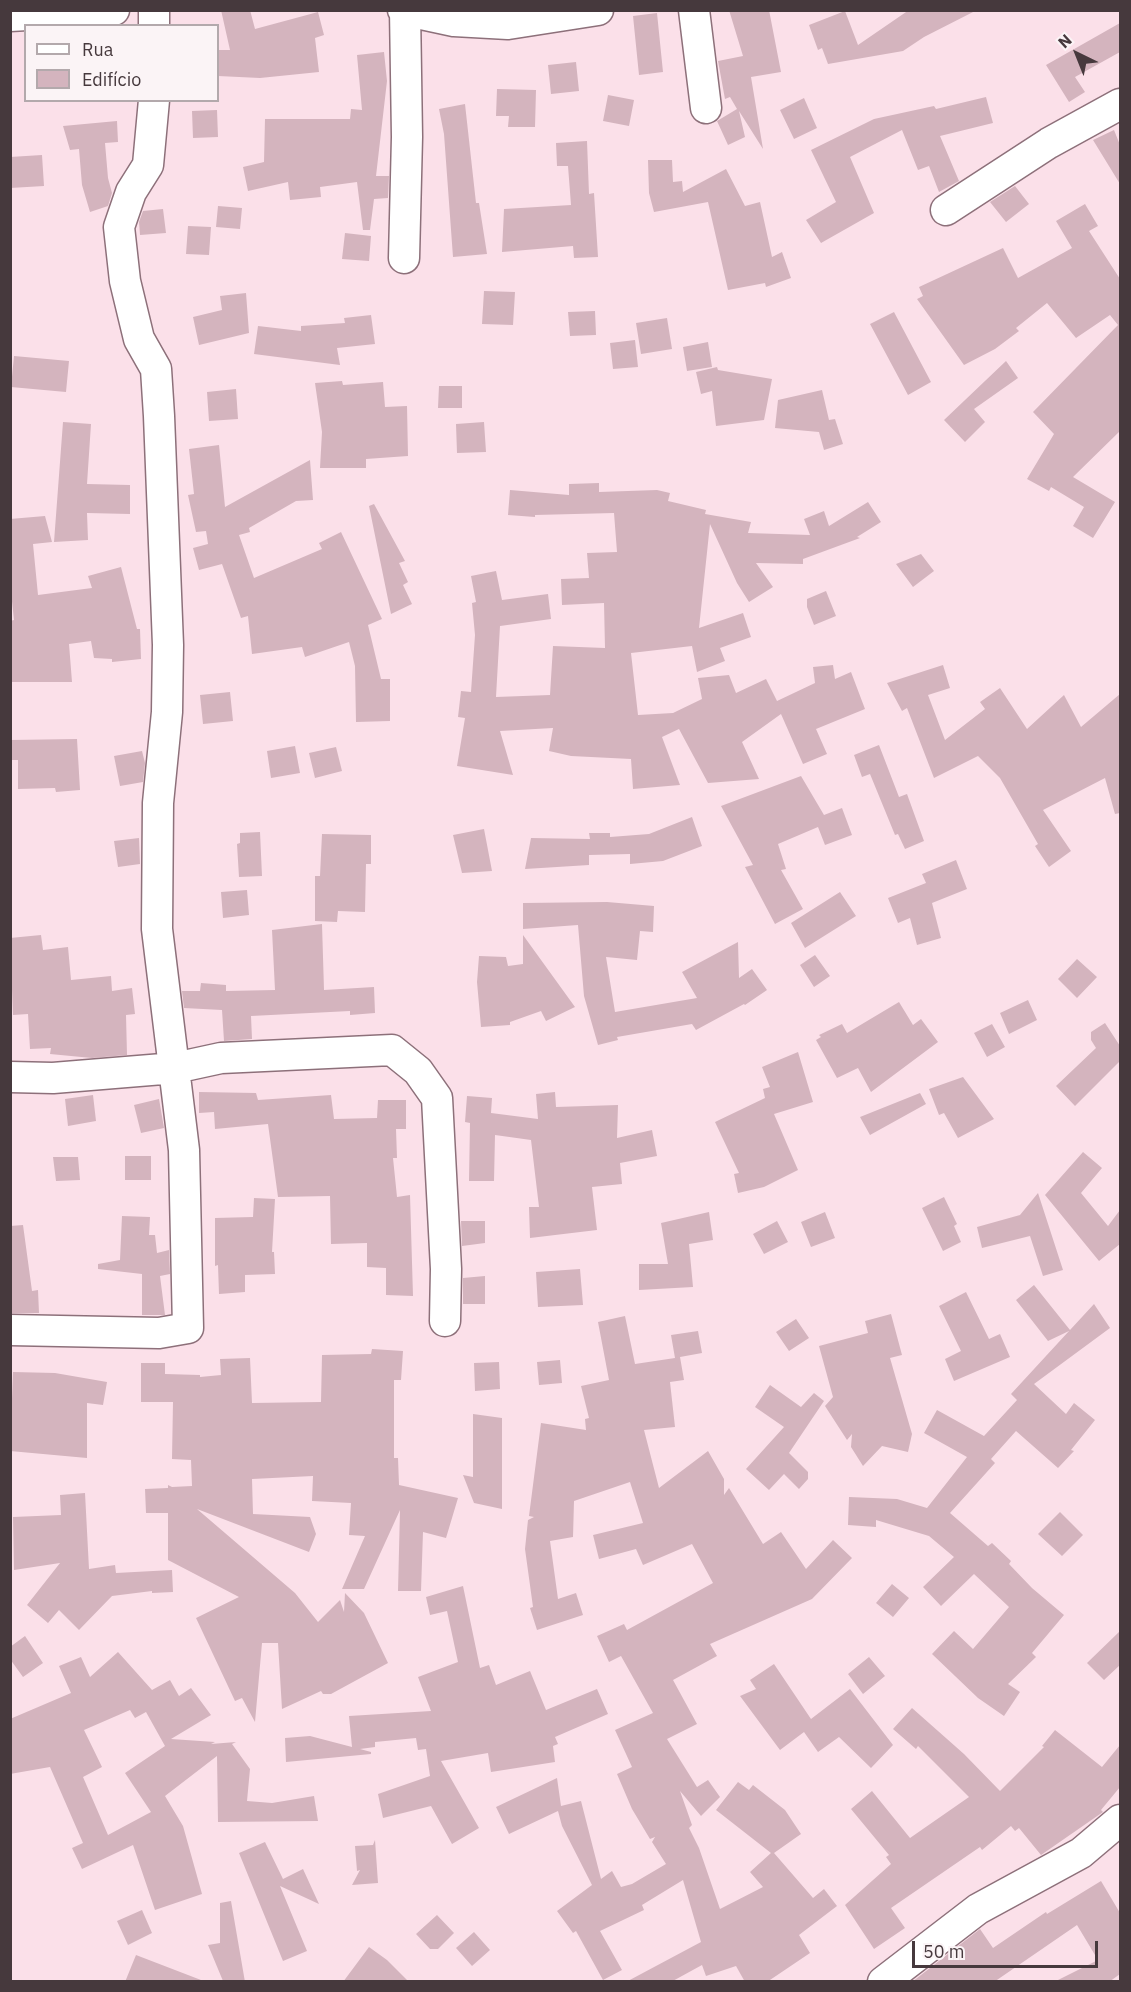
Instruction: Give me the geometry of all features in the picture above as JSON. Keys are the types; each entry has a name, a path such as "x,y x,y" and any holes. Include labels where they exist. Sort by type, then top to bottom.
{"street":[{"path":"10,16 114,10"},
{"path":"404,258 407,137 404,11 454,21 508,24 598,10"},
{"path":"694,10 706,108"},
{"path":"10,1330 159,1333 188,1328 184,1150 157,929 158,802 167,712 168,645 159,405 156,369 140,339 125,281 119,227 131,192 147,165 154,102"},
{"path":"946,210 1058,138 1120,104"},
{"path":"10,1077 53,1078 174,1068 221,1058 392,1050 418,1071 437,1098 446,1269 445,1321"},
{"path":"883,1982 978,1909 1081,1853 1120,1820"}],"building":[{"path":"221,10 250,10 255,29 318,12 324,35 315,38 319,72 260,78 219,76 219,50 230,50"},
{"path":"729,10 769,10 781,72 751,77 763,149 739,111 745,137 728,145 717,121 737,109 730,97 725,99 718,61 743,56"},
{"path":"909,10 977,10 924,37 903,51 828,64 822,48 818,50 809,25 845,11 858,45"},
{"path":"657,13 663,72 639,75 633,16"},
{"path":"1120,23 1120,52 1075,77 1085,92 1069,102 1046,65"},
{"path":"384,52 387,81 376,176 389,176 388,198 374,199 370,230 363,230 357,182 320,187 321,197 290,200 288,182 248,191 243,167 264,162 265,119 350,119 351,109 362,110 357,55"},
{"path":"576,62 579,91 551,94 548,65"},
{"path":"497,89 536,90 535,127 508,127 509,116 496,116"},
{"path":"608,95 634,100 629,126 603,121"},
{"path":"986,97 993,123 940,136 959,181 939,192 929,166 918,170 902,130 850,157 874,213 821,243 806,220 836,202 811,150 874,119 934,106 936,109"},
{"path":"804,98 817,128 794,139 780,110"},
{"path":"465,104 476,203 479,203 487,254 453,257 444,134 439,109"},
{"path":"217,110 218,137 193,138 192,111"},
{"path":"117,121 118,142 105,143 108,178 112,193 108,206 90,212 82,185 79,149 70,150 63,126"},
{"path":"1114,130 1120,145 1120,184 1093,140"},
{"path":"587,141 589,194 594,193 598,257 574,258 573,246 502,252 504,209 571,205 568,166 557,166 556,143"},
{"path":"42,155 44,186 10,188 10,157"},
{"path":"648,160 672,160 673,182 682,181 683,192 726,169 745,206 760,202 772,257 782,252 791,278 766,287 765,283 728,290 708,202 654,212 649,193"},
{"path":"1015,186 1029,204 1006,222 990,202"},
{"path":"1085,204 1098,226 1089,231 1120,279 1120,431 1073,477 1115,502 1093,538 1073,526 1084,507 1051,487 1049,491 1027,479 1054,434 1033,412 1118,325 1110,315 1076,338 1047,303 1016,328 1019,331 995,349 964,365 917,299 923,296 919,287 1003,248 1018,278 1072,248 1056,221"},
{"path":"218,206 242,208 240,229 216,227"},
{"path":"163,209 166,233 140,235 139,222 143,211"},
{"path":"188,226 211,227 209,255 186,254"},
{"path":"345,233 371,236 369,261 342,259"},
{"path":"484,291 515,292 513,325 482,324"},
{"path":"246,293 249,333 199,345 193,317 222,310 220,296"},
{"path":"595,311 596,335 570,336 568,312"},
{"path":"894,312 931,382 908,395 870,324"},
{"path":"371,315 375,344 337,348 340,365 254,354 258,326 301,331 301,326 345,323 344,318"},
{"path":"667,318 672,349 641,354 636,323"},
{"path":"635,340 638,367 613,369 610,343"},
{"path":"708,342 712,367 687,371 683,347"},
{"path":"14,356 69,361 66,392 11,387"},
{"path":"1006,361 1018,378 974,409 985,422 965,442 944,420"},
{"path":"717,367 718,370 772,379 764,420 716,426 712,391 701,394 696,372"},
{"path":"342,381 343,385 383,382 385,407 407,406 408,456 366,459 366,468 320,468 322,432 315,383"},
{"path":"439,386 462,386 462,408 438,408"},
{"path":"236,389 238,419 209,421 207,392"},
{"path":"822,390 829,420 835,419 843,444 824,450 819,432 775,428 778,400"},
{"path":"63,422 91,424 87,484 130,485 130,514 87,513 88,540 54,542"},
{"path":"484,422 486,452 457,453 456,424"},
{"path":"219,445 225,507 310,460 313,500 296,501 249,528 250,532 239,535 254,578 322,549 319,543 341,532 382,619 368,625 381,679 390,679 390,721 356,722 355,666 349,642 305,657 302,647 252,654 248,616 241,618 222,564 199,570 193,548 208,544 206,531 196,532 188,495 194,494 189,449"},
{"path":"599,483 599,492 657,490 670,493 668,501 706,510 705,514 751,522 748,533 810,535 804,519 824,511 829,526 868,502 881,522 857,537 860,538 803,559 803,564 756,563 773,587 749,602 737,583 710,524 699,628 743,613 751,637 720,648 725,661 697,672 692,646 631,653 638,715 673,713 702,699 698,678 729,675 736,693 766,679 777,701 815,683 813,667 833,665 835,679 851,672 865,709 816,729 827,754 803,764 781,714 742,742 759,779 708,783 679,729 662,737 680,785 633,789 631,759 571,756 549,751 553,728 500,731 513,775 457,766 465,718 458,717 461,691 471,692 475,635 472,603 476,602 471,576 496,571 502,600 548,594 551,619 500,626 496,697 550,695 553,646 605,648 604,603 562,605 561,579 589,578 587,553 617,552 614,513 535,515 535,517 508,515 510,490 569,495 569,484"},
{"path":"374,504 405,561 399,563 408,582 403,585 412,604 391,614 369,506"},
{"path":"45,516 52,542 33,544 38,595 92,588 88,576 121,567 137,629 140,629 141,659 112,662 112,659 94,658 91,641 69,644 72,682 10,682 10,621 14,620 10,583 10,519"},
{"path":"921,554 934,571 913,587 896,564"},
{"path":"826,591 836,616 814,625 807,607 807,599"},
{"path":"943,665 950,688 928,695 945,740 985,709 980,702 1000,688 1027,729 1064,695 1081,727 1120,694 1120,813 1115,814 1105,778 1043,810 1071,851 1049,867 1035,846 1038,844 1000,778 978,756 934,778 907,708 902,711 887,683"},
{"path":"230,692 233,721 203,724 200,695"},
{"path":"77,739 80,790 56,792 55,788 18,789 18,760 10,760 10,740"},
{"path":"879,745 899,797 907,794 924,841 905,849 898,834 895,835 870,774 862,777 854,755"},
{"path":"295,746 300,773 271,778 267,751"},
{"path":"336,747 342,771 315,778 309,753"},
{"path":"142,751 145,763 143,782 120,786 114,756"},
{"path":"801,776 824,815 842,808 852,835 825,845 818,827 778,844 786,869 781,870 803,909 775,924 745,867 753,865 721,806"},
{"path":"692,817 702,846 663,861 630,864 630,854 589,855 589,865 525,869 531,838 590,839 589,833 610,833 610,837 649,834"},
{"path":"484,829 492,871 462,873 453,835"},
{"path":"260,832 262,876 239,877 237,844 240,843 240,833"},
{"path":"322,834 371,835 371,864 366,864 365,912 338,911 337,922 315,921 315,876 320,876"},
{"path":"139,838 140,864 118,867 114,841"},
{"path":"956,860 967,889 932,903 941,938 917,945 910,918 898,923 888,898 926,883 922,874"},
{"path":"247,890 249,915 223,918 221,892"},
{"path":"840,892 856,916 805,948 791,923"},
{"path":"607,902 654,906 653,932 640,931 637,960 606,957 615,1012 697,998 682,972 738,942 739,978 752,969 767,990 745,1005 696,1030 692,1024 617,1037 618,1040 598,1045 584,996 578,925 523,929 523,903"},
{"path":"322,924 324,990 374,987 375,1013 350,1015 350,1011 251,1016 252,1039 224,1041 222,1010 184,1008 182,991 200,991 201,983 226,985 226,991 275,990 272,930"},
{"path":"41,935 43,950 68,947 71,980 111,976 112,991 132,988 135,1014 126,1015 127,1055 92,1058 50,1054 51,1048 30,1049 28,1014 13,1015 10,938"},
{"path":"523,935 575,1007 546,1021 541,1011 510,1022 510,1025 481,1027 477,982 479,956 506,957 508,966 523,964"},
{"path":"815,955 830,976 814,987 800,965"},
{"path":"1077,959 1097,977 1077,998 1058,979"},
{"path":"1028,1000 1037,1020 1009,1034 1000,1013"},
{"path":"899,1002 913,1025 921,1019 938,1042 871,1092 858,1068 837,1078 816,1040 821,1037 819,1035 842,1024 847,1033"},
{"path":"1105,1023 1120,1046 1120,1061 1075,1106 1056,1086 1096,1048 1091,1040 1091,1032"},
{"path":"992,1024 1005,1047 987,1057 974,1033"},
{"path":"798,1052 813,1102 774,1114 798,1170 764,1187 738,1193 734,1174 739,1173 715,1122 765,1098 763,1089 770,1087 762,1067"},
{"path":"963,1077 994,1119 958,1138 944,1113 939,1115 929,1089"},
{"path":"199,1092 256,1093 258,1100 331,1095 334,1119 377,1118 378,1100 406,1100 406,1129 396,1129 397,1158 393,1158 397,1197 410,1195 413,1296 386,1295 386,1268 367,1267 367,1243 331,1244 330,1196 278,1197 268,1124 215,1129 214,1112 199,1113"},
{"path":"555,1092 556,1107 618,1105 617,1138 652,1130 657,1156 620,1163 622,1184 592,1187 597,1230 530,1238 529,1207 539,1207 531,1140 495,1135 494,1181 469,1181 470,1123 465,1122 467,1096 492,1098 491,1113 538,1119 536,1094"},
{"path":"920,1093 926,1104 870,1135 860,1117"},
{"path":"93,1095 96,1121 68,1126 65,1099"},
{"path":"159,1099 164,1128 141,1133 134,1105"},
{"path":"1083,1152 1102,1168 1081,1193 1108,1226 1120,1210 1120,1244 1099,1261 1045,1195"},
{"path":"125,1156 151,1156 151,1180 125,1180"},
{"path":"53,1157 78,1157 80,1180 56,1181"},
{"path":"1038,1193 1063,1270 1043,1276 1030,1236 982,1248 977,1227 1020,1215"},
{"path":"944,1197 957,1224 954,1226 961,1242 943,1251 922,1208"},
{"path":"254,1198 275,1199 272,1252 274,1252 275,1274 245,1275 245,1292 219,1294 218,1265 215,1266 215,1218 253,1217"},
{"path":"709,1212 713,1240 689,1244 693,1287 639,1290 639,1264 668,1264 661,1223"},
{"path":"825,1212 835,1238 811,1247 801,1222"},
{"path":"122,1216 150,1217 149,1235 155,1235 157,1253 169,1250 170,1274 160,1276 165,1315 142,1315 142,1274 98,1269 98,1264 120,1260"},
{"path":"461,1221 485,1221 485,1243 462,1246"},
{"path":"777,1221 788,1242 764,1254 753,1234"},
{"path":"23,1225 32,1291 38,1290 39,1313 10,1313 10,1226"},
{"path":"580,1269 583,1305 538,1307 536,1272"},
{"path":"485,1276 485,1304 463,1304 463,1278"},
{"path":"1034,1285 1070,1330 1094,1304 1110,1328 1034,1384 1066,1414 1074,1403 1095,1420 1071,1450 1074,1451 1058,1468 1016,1431 991,1459 995,1463 950,1513 988,1546 992,1543 1011,1561 1009,1564 1032,1588 1064,1615 1032,1653 1036,1657 1008,1684 1020,1692 1004,1716 978,1698 932,1654 954,1631 973,1649 1009,1607 974,1574 941,1606 923,1587 954,1557 929,1536 876,1520 876,1527 848,1525 849,1497 897,1499 927,1508 967,1457 924,1433 937,1410 984,1436 1017,1400 1011,1394 1069,1331 1048,1341 1016,1300"},
{"path":"966,1292 989,1339 1000,1334 1010,1357 954,1381 945,1359 961,1351 939,1306"},
{"path":"891,1314 902,1355 890,1358 912,1434 908,1452 882,1446 863,1466 851,1447 852,1434 847,1440 825,1406 833,1397 819,1346 868,1333 865,1321"},
{"path":"625,1316 635,1364 675,1358 671,1335 698,1331 702,1353 680,1357 684,1380 670,1382 675,1427 644,1430 659,1488 708,1451 724,1479 724,1495 729,1488 763,1544 781,1532 806,1569 833,1540 852,1558 812,1599 710,1644 717,1656 673,1680 697,1724 667,1739 697,1787 708,1780 720,1797 701,1816 680,1791 692,1825 689,1828 699,1848 720,1909 763,1887 750,1872 771,1853 716,1810 738,1782 749,1790 753,1785 785,1810 801,1834 774,1853 813,1898 824,1889 837,1906 799,1935 810,1953 767,1982 745,1982 736,1966 706,1976 702,1965 671,1982 626,1982 701,1942 683,1880 642,1905 644,1910 600,1931 622,1970 603,1980 576,1931 573,1933 557,1911 592,1885 562,1826 558,1811 509,1834 496,1807 557,1778 561,1806 581,1801 601,1879 612,1871 621,1887 632,1884 666,1864 652,1842 655,1837 650,1839 632,1809 617,1774 632,1767 615,1730 653,1713 621,1656 609,1662 597,1636 624,1624 627,1630 713,1583 692,1544 643,1565 636,1549 599,1559 593,1535 643,1523 630,1482 574,1501 573,1537 550,1541 558,1599 576,1593 583,1615 537,1630 530,1608 533,1607 525,1549 528,1520 534,1517 529,1516 541,1423 586,1430 585,1419 589,1418 581,1386 609,1380 598,1322"},
{"path":"796,1319 809,1338 789,1351 776,1332"},
{"path":"372,1349 403,1351 401,1380 394,1380 394,1458 398,1458 399,1485 458,1498 446,1538 423,1532 421,1591 398,1591 400,1510 364,1589 342,1589 365,1536 349,1535 351,1503 312,1501 313,1476 252,1479 253,1514 310,1517 316,1534 309,1552 197,1509 295,1593 318,1622 340,1600 344,1612 345,1593 364,1613 388,1663 331,1694 323,1694 321,1691 282,1709 278,1643 262,1643 255,1722 242,1698 235,1701 196,1618 239,1597 168,1560 168,1513 146,1513 145,1489 168,1488 168,1485 172,1487 192,1486 191,1460 172,1459 173,1402 141,1402 141,1363 165,1363 165,1374 200,1375 200,1377 221,1375 220,1359 250,1358 252,1403 321,1402 322,1355 371,1354"},
{"path":"560,1360 562,1383 539,1385 537,1362"},
{"path":"499,1362 500,1389 475,1391 474,1363"},
{"path":"13,1372 55,1373 107,1382 103,1405 87,1403 87,1458 10,1451"},
{"path":"770,1385 801,1407 814,1393 824,1401 789,1453 808,1472 808,1479 799,1489 784,1474 769,1490 746,1469 784,1427 755,1407"},
{"path":"473,1414 502,1418 502,1509 474,1503 463,1475 473,1477"},
{"path":"85,1493 89,1569 115,1565 116,1573 172,1570 173,1592 152,1593 152,1591 112,1596 79,1630 59,1610 48,1623 27,1605 60,1563 14,1570 13,1517 61,1515 60,1495"},
{"path":"1060,1512 1083,1535 1062,1556 1038,1534"},
{"path":"892,1584 909,1598 893,1617 876,1603"},
{"path":"463,1586 480,1668 489,1665 496,1685 530,1671 546,1710 597,1689 608,1714 555,1737 558,1744 553,1746 555,1762 491,1772 488,1753 441,1761 479,1828 452,1844 431,1806 383,1818 378,1794 430,1776 426,1749 418,1750 416,1738 375,1742 375,1747 360,1749 371,1752 371,1754 286,1762 285,1738 310,1736 352,1747 349,1716 431,1711 418,1677 458,1662 447,1611 430,1615 426,1597"},
{"path":"1120,1631 1120,1665 1104,1680 1087,1663"},
{"path":"25,1636 43,1663 23,1677 10,1659 10,1647"},
{"path":"118,1652 152,1690 170,1680 179,1696 191,1688 211,1715 171,1739 215,1742 211,1744 236,1742 232,1744 250,1769 247,1801 272,1803 314,1796 318,1821 218,1822 217,1756 165,1796 183,1826 202,1894 155,1910 133,1845 82,1869 72,1848 83,1843 50,1767 10,1774 10,1719 71,1693 59,1666 81,1657 90,1677","holes":["130,1710 135,1718 146,1712 165,1746 125,1773 151,1812 108,1835 83,1777 102,1767 84,1730"]},
{"path":"869,1657 885,1676 863,1694 848,1674"},
{"path":"774,1664 811,1719 850,1689 893,1745 871,1768 839,1737 818,1752 804,1732 780,1750 740,1696 756,1689 750,1680"},
{"path":"912,1708 964,1754 1000,1791 1044,1747 1042,1746 1055,1730 1102,1767 1120,1745 1120,1787 1101,1810 1103,1812 1041,1855 1019,1828 1015,1831 1011,1826 982,1850 980,1847 891,1908 905,1928 874,1949 845,1905 891,1864 886,1857 889,1855 851,1809 872,1791 910,1838 969,1797 918,1746 916,1749 893,1729"},
{"path":"375,1840 378,1883 352,1885 360,1870 357,1871 355,1846 373,1845"},
{"path":"265,1842 283,1879 303,1869 319,1904 280,1886 307,1951 283,1961 239,1853"},
{"path":"1101,1881 1120,1913 1120,1974 1109,1982 1054,1982 1098,1960 1077,1925 994,1982 912,1982 980,1929 993,1948 1046,1912 1047,1914"},
{"path":"231,1901 245,1982 223,1981 208,1945 220,1943 220,1903"},
{"path":"142,1910 152,1933 128,1945 117,1921"},
{"path":"437,1915 454,1933 438,1949 430,1949 416,1934"},
{"path":"474,1932 490,1950 472,1966 456,1948"},
{"path":"369,1947 387,1960 409,1982 343,1982"},
{"path":"136,1955 201,1980 201,1982 125,1982"}]}
